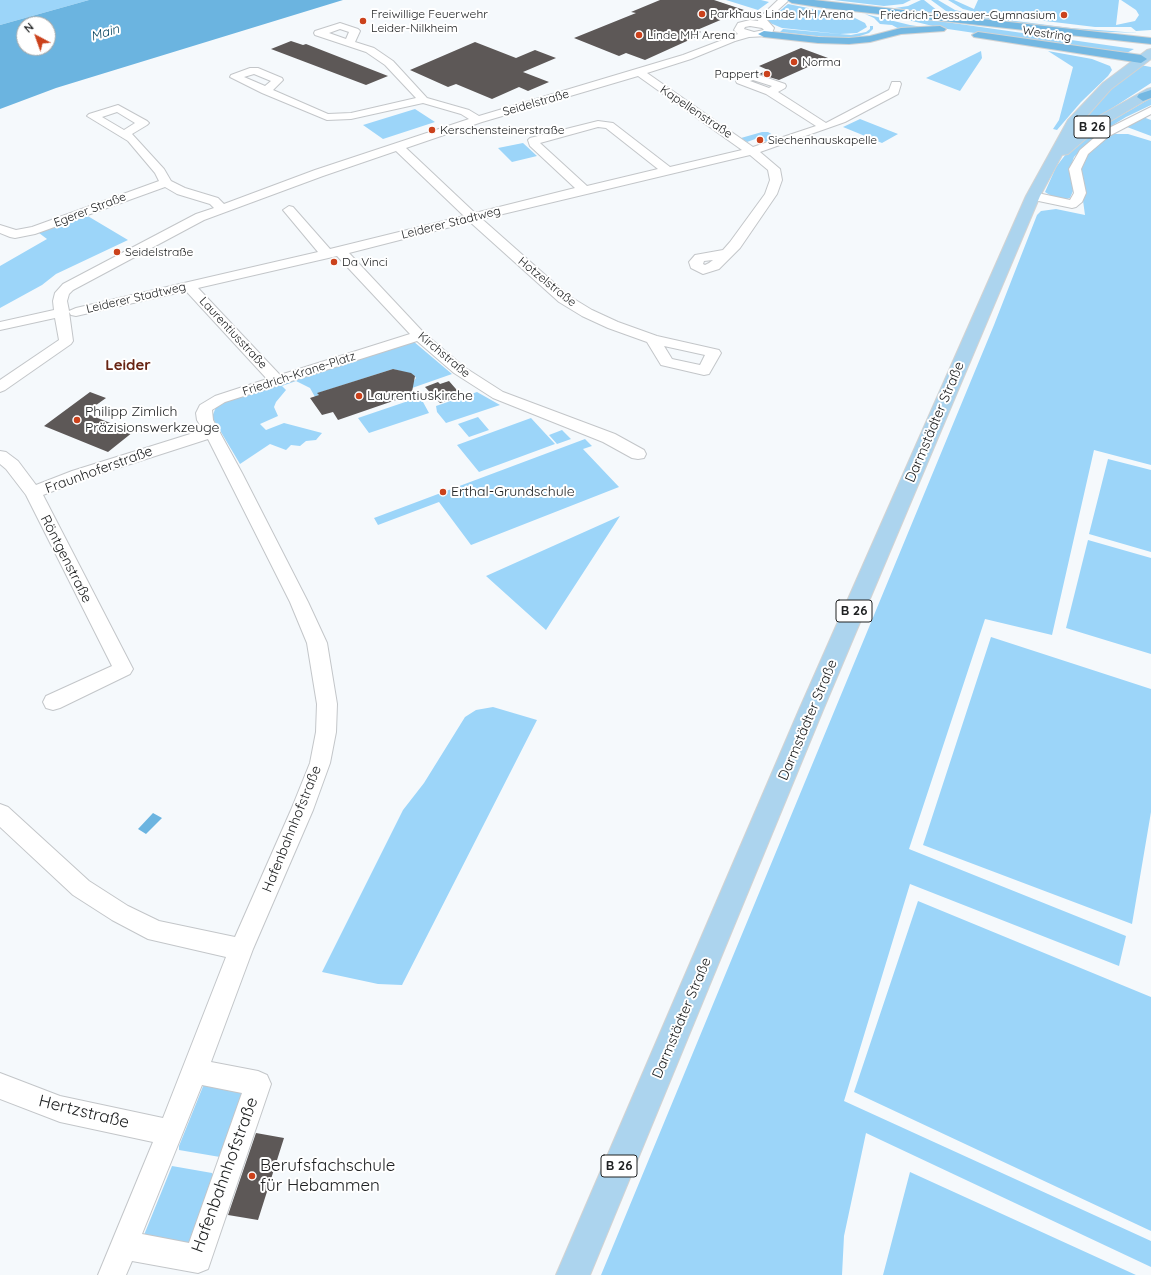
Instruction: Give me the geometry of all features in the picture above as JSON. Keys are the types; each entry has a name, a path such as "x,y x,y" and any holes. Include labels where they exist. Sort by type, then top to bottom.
{"highway":[{"name":"Westring","path":"823,0 896,12 1100,38 1151,48"},
{"name":"Westring","path":"798,1 896,12"},
{"path":"864,7 896,7 913,3"},
{"path":"935,5 957,16 982,21"},
{"path":"834,6 848,9 879,21 954,31"},
{"path":"896,12 982,21 1100,38 1151,41"},
{"path":"858,40 874,34 878,30 879,21"},
{"path":"766,29 808,39 858,40 901,32 940,29"},
{"path":"969,33 1100,55 1148,58"},
{"path":"1100,38 1151,33"},
{"path":"1100,55 1115,64 1120,70 1120,75"}],"main road":[{"name":"Darmstädter Straße","path":"572,1275 666,1057 811,710 1033,196 1050,167 1060,144 1073,123 1095,98 1120,75 1148,58"},
{"name":"Darmstädter Straße","path":"1050,167 1065,149 1092,126 1148,94"}],"street":[{"path":"766,29 762,20 784,0"},
{"path":"766,29 744,32 741,25 750,23 770,12"},
{"path":"750,23 766,29"},
{"name":"Seidelstraße","path":"67,313 60,301 62,293 73,284 166,234 222,208 319,173 478,120 657,67 731,39 744,32"},
{"path":"349,43 370,50 380,56 423,100"},
{"name":"Kapellenstraße","path":"640,72 644,77 752,151 774,169 776,180 771,194 727,253"},
{"name":"Leiderer Stadtweg","path":"0,326 67,313 334,253 584,190 752,151 825,127 894,92 896,84"},
{"path":"266,90 319,114 334,117 351,116 423,100 465,112 478,120"},
{"path":"770,92 825,127"},
{"path":"1033,196 1072,204 1078,200 1080,193 1075,169 1077,162 1084,152 1105,134 1151,110"},
{"path":"584,190 534,144 534,140 598,124 609,125 668,170"},
{"path":"125,134 160,172 166,183 181,191 214,201 222,208"},
{"name":"Hotzelstraße","path":"398,147 473,218 564,299 587,313 613,325 653,339"},
{"name":"Egerer Straße","path":"0,244 11,239 15,234 44,228 166,183"},
{"name":"Kirchstraße","path":"289,210 419,336 459,370 498,395 609,438 638,454"},
{"path":"0,229 15,234"},
{"name":"Laurentiusstraße","path":"189,286 276,380"},
{"path":"0,387 63,345 66,341 67,313"},
{"name":"Friedrich-Krane-Platz","path":"211,433 205,420 205,408 220,399 276,380 419,336"},
{"name":"Fraunhoferstraße","path":"33,493 78,475 211,433"},
{"name":"Hafenbahnhofstraße","path":"112,1275 195,1071 241,950 302,810 317,770 326,732 327,704 317,643 299,602 256,516 211,433"},
{"name":"Röntgenstraße","path":"0,456 12,465 33,493 122,669 53,702"},
{"path":"0,813 81,888 120,913 156,930 241,950"},
{"name":"Hafenbahnhofstraße","path":"124,1245 198,1259 258,1084 195,1071"},
{"name":"Hertzstraße","path":"0,1086 60,1109 170,1133"}],"shaded area":[{"path":"0,0 89,0 32,16 16,16 16,21 0,25"},
{"path":"726,0 761,0 769,2 758,10"},
{"path":"834,0 911,0 903,4 884,6"},
{"path":"924,0 938,11 952,16 895,8 908,6"},
{"path":"931,0 938,0 955,10 984,17 1071,28 1138,33 1087,31 964,16 946,11"},
{"name":"Friedrich-Dessauer-Gymnasium","path":"948,0 954,0 974,9 978,0 1119,0 1116,25 1135,21 1139,15 1136,10 1121,0 1151,0 1151,30 1136,31 1131,27 1095,27 979,13 963,9"},
{"path":"788,4 853,17 865,23 867,27 857,33 840,34 782,28 768,21"},
{"path":"875,12 1134,49 1123,55 941,28"},
{"path":"865,14 923,27 901,30 892,25 880,24 874,18"},
{"path":"870,26 873,26 873,29 869,33 854,38 834,38 780,32 783,29 851,35 866,32 870,29"},
{"path":"981,51 982,58 960,91 926,78"},
{"path":"1048,51 1092,59 1110,66 1112,70 1108,76 1081,102 1057,130 1053,129 1059,120 1073,67"},
{"path":"1140,65 1151,67 1151,83 1074,133 1075,124 1104,92"},
{"path":"1151,98 1151,105 1126,117 1105,130 1091,140 1074,157 1070,169 1073,191 1070,198 1053,197 1045,192 1056,167 1066,154 1082,138"},
{"path":"415,109 435,122 383,139 363,125"},
{"path":"1143,117 1151,120 1151,136 1127,127"},
{"path":"860,119 898,134 882,143 843,127"},
{"path":"762,132 768,132 778,138 766,142 758,138 747,142 741,138"},
{"path":"1113,134 1128,134 1151,141 1151,465 1094,450 1052,635 985,619 909,849 1126,936 1119,966 910,884 844,1101 1151,1241 1151,1267 866,1133 844,1236 842,1275 601,1275 994,325 1037,215 1041,211 1056,209 1085,215 1079,172 1085,157"},
{"path":"523,143 537,156 512,162 498,148"},
{"path":"86,215 128,240 56,274 42,285 0,308 0,266 47,239 39,233"},
{"path":"413,341 452,374 412,388 411,385 416,378 414,375 393,369 318,393 319,395 315,397 310,388 296,381 282,386 286,390 276,402 274,407 278,416 260,424 266,430 284,423 322,433 316,440 306,441 300,446 291,445 286,450 270,444 240,464 212,417 216,407 223,403"},
{"path":"477,392 500,405 446,423 437,412 436,406"},
{"path":"417,398 423,402 429,413 369,433 358,418"},
{"path":"478,417 489,430 469,437 458,424"},
{"path":"531,418 555,444 479,472 457,445"},
{"path":"562,430 571,439 557,444 549,435"},
{"path":"585,439 592,446 583,449 619,487 471,545 439,502 378,525 374,518"},
{"path":"1108,459 1151,470 1151,552 1089,534"},
{"path":"620,516 546,630 486,576"},
{"path":"1088,540 1151,558 1151,654 1066,628"},
{"path":"991,637 1151,689 1151,812 1132,924 923,845"},
{"path":"493,707 537,720 402,985 378,984 322,972 403,810 424,783 465,717 476,710"},
{"path":"918,901 1151,997 1151,1231 854,1092"},
{"path":"204,1084 243,1090 220,1157 179,1150 179,1146"},
{"path":"172,1166 212,1173 214,1176 190,1245 144,1235"},
{"path":"910,1172 1136,1275 883,1275"}],"water":[{"name":"Main","path":"89,0 343,0 56,88 0,109 0,25 16,21 16,56 56,56 56,16 32,16"},
{"path":"153,813 162,818 146,834 138,829"}],"building":[{"name":"Linde MH Arena","path":"660,0 714,0 744,10 697,30 701,32 694,35 698,36 645,60 626,53 619,56 574,38 636,13 631,12"},
{"path":"291,41 303,45 306,44 388,76 366,85 271,49"},
{"path":"475,42 516,58 535,50 556,58 523,72 549,82 528,91 519,87 492,99 456,84 448,87 410,70"},
{"name":"Norma","path":"801,48 828,58 779,80 759,74 768,70 759,66"},
{"name":"Laurentiuskirche","path":"393,369 411,373 415,376 412,392 394,398 396,400 338,420 333,412 322,415 310,398 319,395 317,393"},
{"path":"449,381 462,396 440,403 425,387 438,382 440,384"},
{"name":"Philipp Zimlich Präzisionswerkzeuge","path":"90,392 106,398 85,413 133,432 108,452 44,426"},
{"name":"Berufsfachschule für Hebammen","path":"256,1133 284,1138 258,1220 228,1215"}],"place":[{"name":"Parkhaus Linde MH Arena","path":"702,14"},
{"name":"Friedrich-Dessauer-Gymnasium","path":"1064,15"},
{"name":"Freiwillige Feuerwehr Leider-Nilkheim","path":"363,21"},
{"name":"Linde MH Arena","path":"639,35"},
{"name":"Norma","path":"794,62"},
{"name":"Pappert","path":"767,74"},
{"name":"Kerschensteinerstraße","path":"432,130"},
{"name":"Siechenhauskapelle","path":"760,140"},
{"name":"Seidelstraße","path":"117,252"},
{"name":"Da Vinci","path":"334,262"},
{"name":"Laurentiuskirche","path":"359,396"},
{"name":"Philipp Zimlich Präzisionswerkzeuge","path":"77,420"},
{"name":"Erthal-Grundschule","path":"443,492"},
{"name":"Berufsfachschule für Hebammen","path":"252,1176"}],"district":[{"name":"Leider","path":"128,365"}]}
